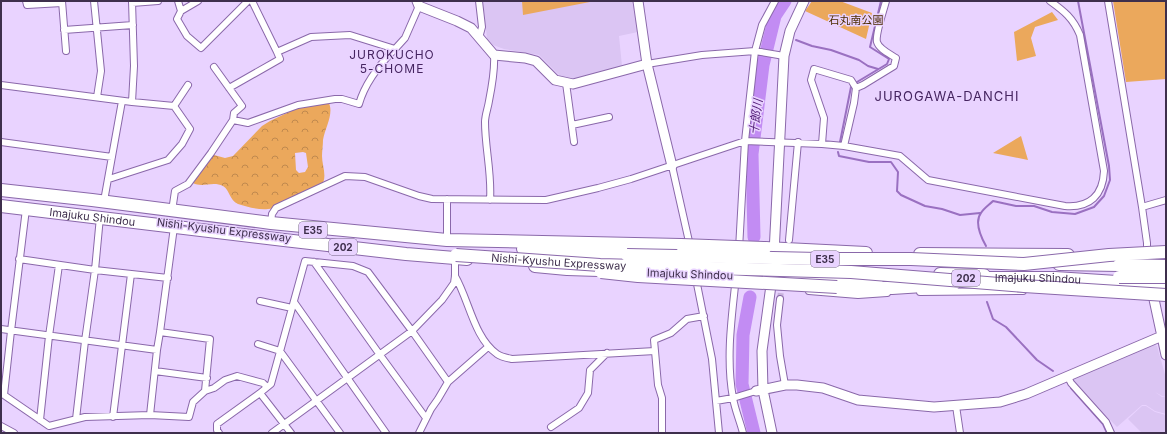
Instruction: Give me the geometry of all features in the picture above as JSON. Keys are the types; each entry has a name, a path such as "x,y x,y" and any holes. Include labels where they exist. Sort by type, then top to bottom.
{"highway":[{"name":"Imajuku Shindou","path":"1,190 104,201 271,223 448,240 681,245 854,253 1166,256"},
{"name":"Nishi-Kyushu Expressway","path":"1,194 366,236 518,249 627,255 818,259 911,259 1024,264 1119,271"},
{"name":"Imajuku Shindou","path":"1,205 406,254 455,256 568,269 898,280 1004,277 1055,278 1132,283 1166,283"},
{"name":"Nishi-Kyushu Expressway","path":"1,205 302,241 455,256 600,265 1025,276 1119,271"},
{"path":"1024,264 1109,255 1166,252"},
{"path":"455,256 638,276 837,288 892,288 1055,278"},
{"path":"1119,271 1166,266"},
{"path":"1119,271 1166,277"},
{"path":"851,272 1024,286 1166,295"}],"street":[{"path":"26,1 27,5 62,2 66,51"},
{"path":"94,1 100,71 97,98"},
{"path":"132,102 134,66 132,2 158,1"},
{"path":"178,1 181,11"},
{"path":"198,1 181,11 177,19 187,36 201,48 248,1"},
{"path":"229,88 280,59 252,1"},
{"path":"479,1 482,28 479,38"},
{"path":"638,1 647,64 672,166 704,316 712,359 719,433"},
{"path":"743,433 733,398 730,363 730,324 740,238 746,141 755,51 762,25 775,1"},
{"path":"772,433 760,390 762,351 779,142 784,56 790,31 804,1"},
{"path":"856,88 894,66 896,58 881,48 877,42 877,36 886,1"},
{"path":"271,223 272,214 276,208 345,176 365,177 419,196 432,199 546,200 598,188 672,166 746,141 798,142 844,146 900,156 928,180 1077,207 1090,201 1100,191 1104,182 1104,170 1080,35 1075,23 1065,12 1050,1"},
{"path":"1108,1 1142,207 1153,296 1166,355"},
{"path":"233,120 248,124 298,105 335,99 342,99 359,104 363,90 386,58 395,50 404,38 418,4 471,28 494,55 495,62 485,120 487,159 491,185 490,200"},
{"path":"64,30 133,25"},
{"path":"277,52 311,37 350,35 395,50"},
{"path":"494,55 525,58 536,61 555,80 573,84 647,64 702,55 755,51 784,56"},
{"path":"172,211 175,191 188,184 233,120 234,113 242,106 214,67"},
{"path":"822,144 824,118 811,80 814,69 851,80 856,88 844,146"},
{"path":"566,83 574,142"},
{"path":"1,85 97,98 174,106 190,129 182,144 168,160 109,179"},
{"path":"174,106 188,85"},
{"path":"104,201 122,101"},
{"path":"572,125 609,117"},
{"path":"1,142 112,157"},
{"path":"789,240 798,142"},
{"path":"447,199 448,240"},
{"path":"1142,207 1166,200"},
{"path":"26,208 3,394 49,426 85,417 150,415 189,417 193,402 205,391 214,388 225,380 237,376 263,383 267,387"},
{"path":"76,419 95,270 100,218"},
{"path":"150,415 157,350 174,227"},
{"path":"272,433 412,331 442,300 454,283 455,256"},
{"path":"19,259 95,270 168,278"},
{"path":"219,433 217,430 217,424 271,384 305,261 353,266 368,272 448,382"},
{"path":"314,262 426,418"},
{"path":"40,420 49,336 59,265"},
{"path":"113,417 131,274"},
{"path":"455,276 474,322 488,347 498,355 512,359 655,351"},
{"path":"769,276 803,290 858,295 942,291 1024,291 1059,286 1132,283"},
{"path":"780,299 778,325 780,356 785,385"},
{"path":"260,301 293,305 348,378 386,433"},
{"path":"662,433 662,398 658,385 654,340 671,333 687,319 704,316"},
{"path":"1,329 157,350"},
{"path":"160,332 210,339 205,391"},
{"path":"716,400 733,398 760,390 785,385 797,385 823,388 858,400 934,407 1000,402 1026,394 1068,377 1162,336"},
{"path":"258,344 280,351 340,433"},
{"path":"419,433 430,409 448,382 488,347"},
{"path":"551,427 579,408 588,393 590,370 607,354"},
{"path":"155,371 206,378"},
{"path":"1068,377 1071,383 1106,422 1112,433"},
{"path":"260,393 291,433"},
{"path":"956,406 960,433"},
{"path":"1,426 14,433"}],"shaded area":[{"path":"483,1 633,1 638,32 619,36 622,66 577,79 568,79 560,76 539,55 504,49 493,45 487,39"},
{"path":"1152,344 1157,346 1166,378 1166,396 1166,414 1155,411 1146,405 1142,405 1117,427 1073,382 1073,377"},
{"path":"1142,406 1146,406 1155,412 1166,415 1166,433 1142,433 1128,419"}],"green space":[{"path":"522,1 595,1 523,15"},
{"name":"石丸南公園","path":"812,1 840,1 872,13 866,39 805,11"},
{"path":"1113,1 1166,1 1166,79 1126,82"},
{"path":"1052,12 1058,20 1035,27 1031,38 1036,56 1017,61 1014,32"},
{"path":"328,101 330,106 329,120 323,140 322,156 324,179 321,186 280,206 264,209 238,204 233,200 223,186 215,184 200,185 193,183 193,176 208,158 214,155 225,158 233,156 262,126 308,103","holes":["295,153 306,153 308,167 305,172 299,173 296,170"]},
{"path":"1021,136 1028,160 993,153"}],"waterway":[{"name":"十郎川","path":"754,237 752,154 763,65 775,16 785,1"},
{"path":"857,82 887,64 889,59 870,47 881,1"},
{"path":"986,246 980,234 978,221 982,211 993,201 1016,206 1034,206 1052,212 1075,214 1094,207 1104,196 1110,180 1109,166 1078,1"},
{"path":"796,40 812,46 831,50 859,60 868,66 878,69"},
{"path":"840,142 851,87"},
{"path":"838,152 839,156 869,162 891,162 898,172 897,191 901,195 925,206 942,209 960,215 980,213"},
{"name":"十郎川","path":"750,297 743,335 742,384 754,433"},
{"path":"987,302 993,319 1006,327 1037,360 1053,371"},
{"path":"1071,388 1103,424 1107,433"}],"tunnel":[{"path":"780,299 782,283"}],"district":[{"name":"JUROKUCHO 5-CHOME","path":"392,62"},
{"name":"JUROGAWA-DANCHI","path":"947,96"}]}
